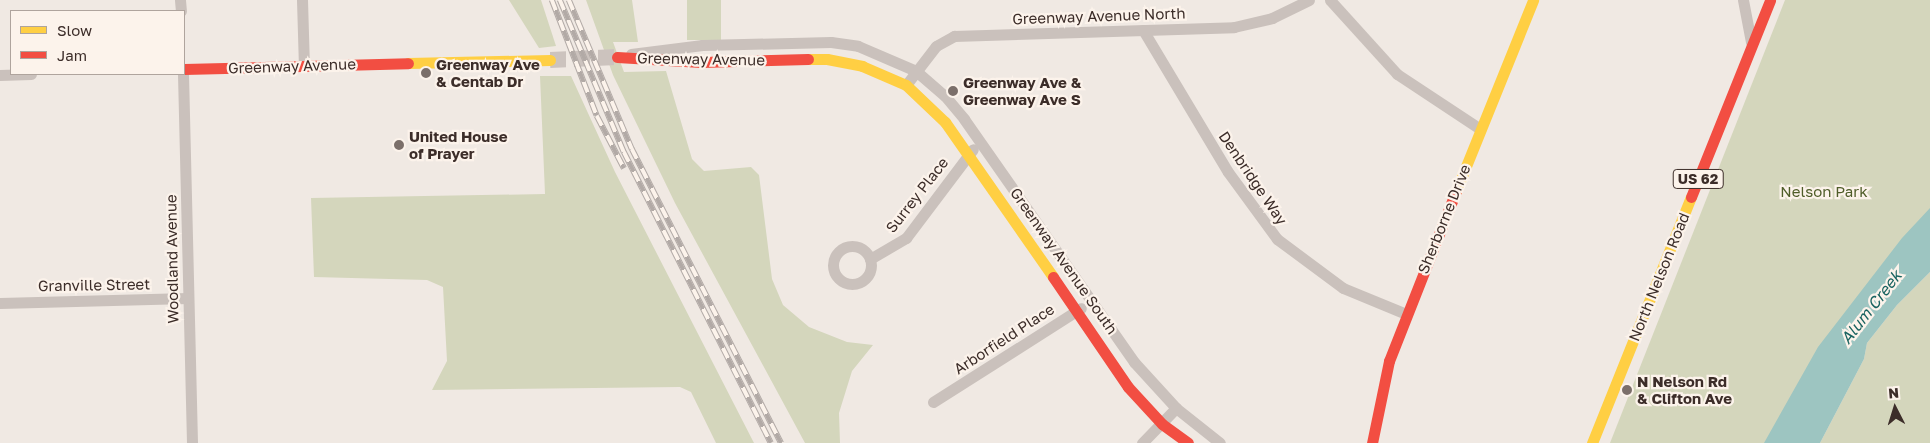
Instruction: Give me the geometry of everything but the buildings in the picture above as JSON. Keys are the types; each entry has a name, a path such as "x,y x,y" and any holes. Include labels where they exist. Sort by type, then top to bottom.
{"street":[{"path":"302,0 304,66"},
{"name":"Greenway Avenue North","path":"906,85 936,46 954,36 1143,30 1253,24 1298,8 1309,0"},
{"path":"1330,0 1397,74 1480,130"},
{"name":"Sherborne Drive","path":"1372,443 1385,378 1406,314 1533,0"},
{"path":"1743,0 1751,44"},
{"name":"North Nelson Road","path":"1592,443 1770,0"},
{"name":"Denbridge Way","path":"1143,30 1228,172 1277,239 1344,288 1406,314"},
{"name":"Greenway Avenue","path":"906,85 862,66 827,59 702,62 617,57 644,51 702,45 811,41 858,46 916,71"},
{"name":"Greenway Avenue","path":"185,69 550,60"},
{"name":"Greenway Avenue South","path":"916,71 945,96 981,142 1134,362 1176,408 1220,443"},
{"name":"Woodland Avenue","path":"183,75 192,443"},
{"name":"Greenway Avenue South","path":"906,85 945,122 969,154 1118,373 1162,424 1188,443"},
{"name":"Surrey Place","path":"870,259 906,238 969,154 981,142"},
{"name":"Granville Street","path":"0,303 188,298"},
{"name":"Arborfield Place","path":"933,402 1091,301"},
{"path":"1142,443 1176,408"}],"green space":[{"path":"509,0 541,0 556,46 539,48"},
{"path":"586,0 632,0 638,42 613,42 624,72 666,71 692,159 704,171 751,167 759,175 772,279 783,305 809,327 847,342 873,345 852,371 839,413 840,443 805,443 675,203 613,75"},
{"path":"687,0 721,0 721,40 687,40"},
{"name":"Nelson Park","path":"1785,0 1930,0 1930,231 1804,443 1610,443"},
{"path":"540,76 571,76 615,172 754,443 716,443 691,392 680,387 432,390 447,361 443,287 427,280 314,277 311,198 545,194"},
{"path":"1930,272 1930,443 1820,443 1864,359 1867,343 1897,305"}],"water":[{"name":"Alum Creek","path":"1930,208 1930,272 1897,305 1867,343 1864,359 1820,443 1764,443 1818,347 1902,238"}],"tunnel":[{"path":"550,60 617,57"}],"railway":[{"path":"552,0 597,116 624,168"},
{"path":"560,0 624,152 771,443"},
{"path":"569,0 632,149 781,443"}],"traffic: slow":[{"path":"1456,191 1533,0"},
{"path":"808,59 827,59 862,66 906,85 945,122 1053,277"},
{"path":"408,63 550,60"},
{"path":"1592,443 1691,197"}],"traffic: jam":[{"path":"1691,197 1770,0"},
{"path":"617,57 701,62 808,59"},
{"path":"185,69 408,63"},
{"path":"1372,443 1389,361 1456,191"},
{"path":"1053,277 1128,387 1162,424 1188,443"}],"place":[{"name":"Greenway Ave & Centab Dr","path":"426,73"},
{"name":"Greenway Ave & Greenway Ave S","path":"953,91"},
{"name":"United House of Prayer","path":"399,145"},
{"name":"N Nelson Rd & Clifton Ave","path":"1627,390"}]}
